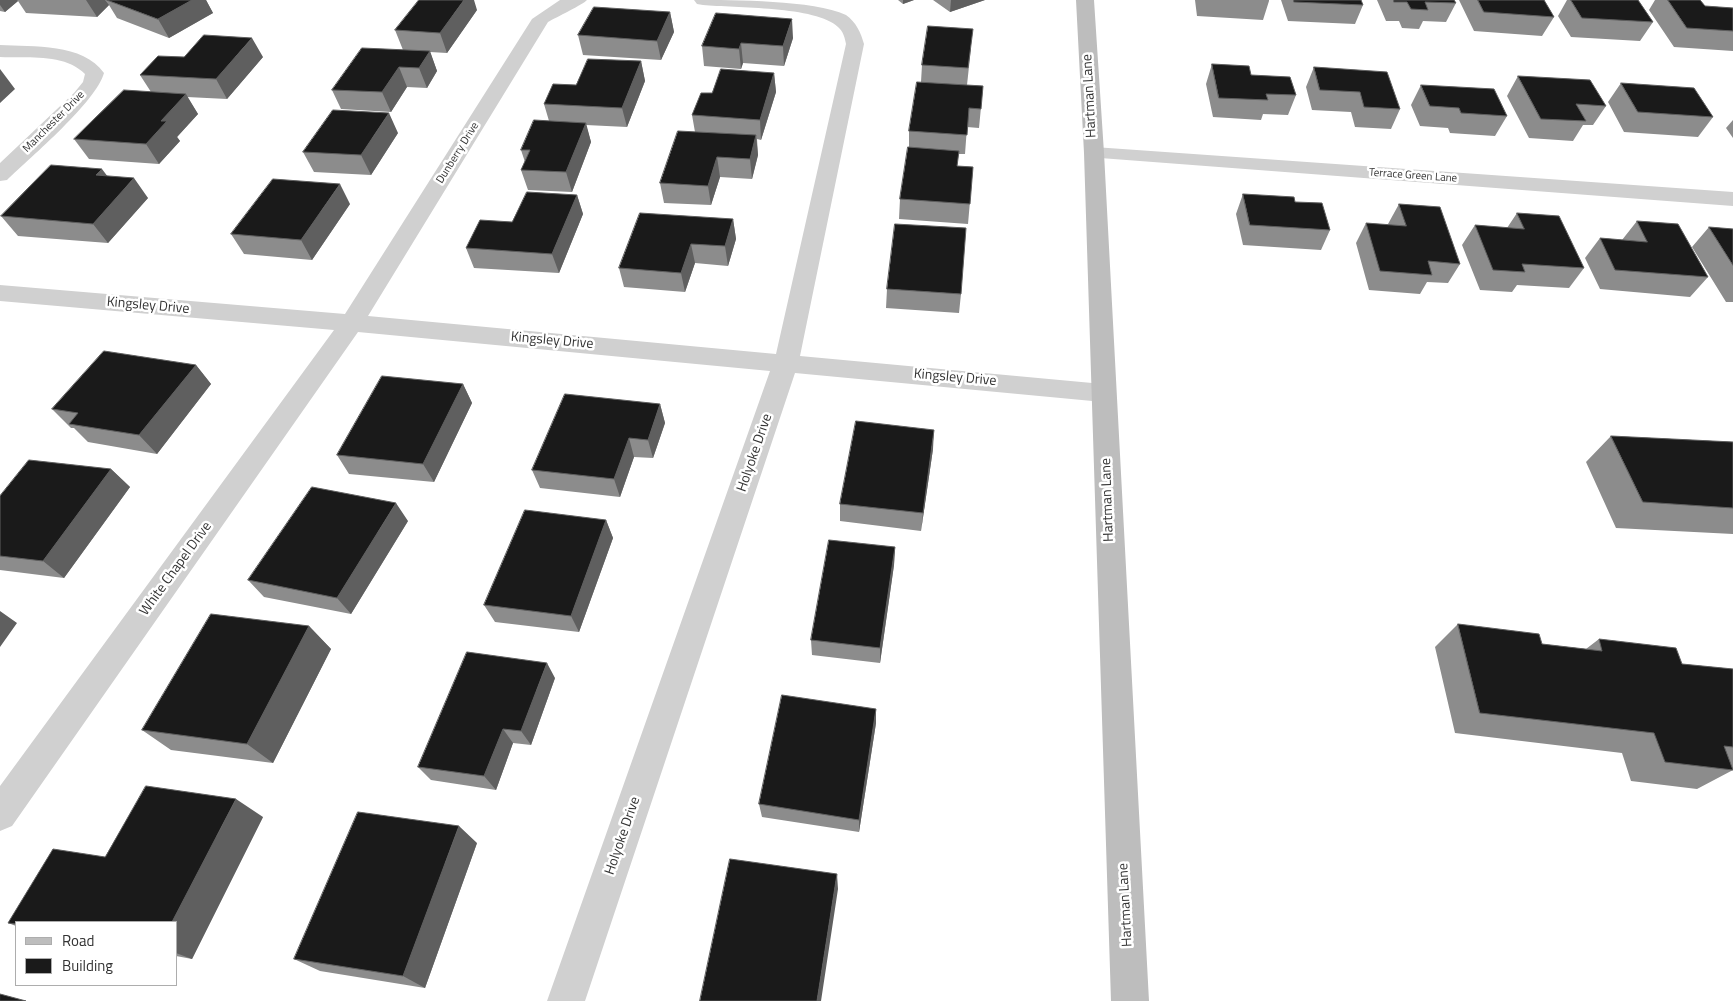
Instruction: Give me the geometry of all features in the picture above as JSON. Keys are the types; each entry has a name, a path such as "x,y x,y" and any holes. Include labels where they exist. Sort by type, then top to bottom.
{"street":[{"name":"Dunberry Drive","path":"352,323 541,19 565,4 578,0"},
{"name":"Holyoke Drive","path":"566,1001 786,362 854,44 854,34 849,26 838,17 810,8 710,0"},
{"name":"Hartman Lane","path":"1085,0 1094,153 1130,1001"},
{"name":"Manchester Drive","path":"0,51 78,59 90,65 95,73 92,83 81,97 0,175"},
{"name":"Terrace Green Lane","path":"1094,153 1733,199"},
{"name":"Kingsley Drive","path":"0,294 352,323 1103,393"},
{"name":"White Chapel Drive","path":"0,814 352,323"}],"building":[{"path":"107,0 192,0 158,19"},
{"path":"419,0 464,0 440,33 395,30"},
{"path":"1294,0 1361,0 1363,5 1294,2"},
{"path":"1394,0 1454,0 1456,3 1425,2 1428,10 1411,9 1407,2 1394,2"},
{"path":"1478,0 1544,0 1554,17 1484,12"},
{"path":"1571,0 1638,0 1653,22 1582,18"},
{"path":"1668,0 1700,0 1705,6 1733,8 1733,31 1687,28"},
{"path":"594,7 670,12 657,41 578,35"},
{"path":"716,13 792,19 783,46 741,43 739,49 702,46"},
{"path":"928,26 973,29 968,68 922,65"},
{"path":"204,35 252,38 216,79 140,75 158,56 184,57"},
{"path":"362,48 430,51 419,68 399,67 382,92 332,90"},
{"path":"588,59 641,61 622,108 544,104 553,84 576,85"},
{"path":"1212,64 1249,66 1251,75 1290,77 1296,95 1266,94 1268,100 1219,98"},
{"path":"1314,67 1387,72 1400,109 1364,107 1360,92 1320,90"},
{"path":"721,69 774,73 760,120 692,115 701,93 712,93"},
{"path":"1518,76 1590,80 1606,106 1576,104 1586,121 1541,119"},
{"path":"917,82 983,86 981,109 969,108 967,135 909,131"},
{"path":"1621,83 1694,88 1713,117 1638,112"},
{"path":"1421,85 1494,89 1507,116 1461,113 1459,108 1430,106"},
{"path":"124,90 186,94 161,121 167,121 146,144 74,139"},
{"path":"333,110 389,113 361,155 303,152"},
{"path":"534,120 586,123 566,172 521,170 530,150 521,150"},
{"path":"678,131 756,135 750,159 717,157 708,186 660,183"},
{"path":"908,147 959,151 957,166 973,167 970,204 900,199"},
{"path":"51,165 102,169 96,175 134,178 93,224 1,216"},
{"path":"273,179 340,184 301,240 231,234"},
{"path":"527,192 577,195 552,254 466,248 480,220 512,222"},
{"path":"1243,194 1294,197 1295,202 1322,203 1330,230 1250,225"},
{"path":"1399,204 1440,207 1460,264 1428,261 1432,275 1380,271 1366,223 1406,226"},
{"path":"640,213 733,219 725,246 691,244 681,273 619,268"},
{"path":"1517,213 1559,216 1584,268 1522,264 1525,272 1493,270 1475,225 1524,229"},
{"path":"1637,221 1678,224 1708,277 1615,270 1600,238 1647,242"},
{"path":"895,224 966,228 961,294 887,289"},
{"path":"1709,227 1733,229 1733,265"},
{"path":"104,351 196,365 139,435 69,424 78,413 52,409"},
{"path":"382,376 463,384 423,464 337,455"},
{"path":"565,394 660,404 648,440 629,438 614,479 532,470"},
{"path":"856,421 934,430 923,513 840,504"},
{"path":"1611,436 1733,442 1733,508 1643,502"},
{"path":"29,460 111,469 43,561 0,556 0,496"},
{"path":"312,487 396,503 337,598 248,580"},
{"path":"525,510 606,520 571,616 484,605"},
{"path":"829,540 895,547 880,648 811,640"},
{"path":"211,614 309,626 247,744 142,730"},
{"path":"1458,624 1539,634 1542,644 1602,651 1599,639 1676,648 1682,664 1733,669 1733,747 1724,746 1733,770 1665,762 1654,733 1480,713"},
{"path":"467,652 547,663 521,731 503,729 484,776 418,767"},
{"path":"782,695 876,709 859,820 759,804"},
{"path":"146,786 236,799 173,921 15,921 15,924 8,923 53,849 105,857"},
{"path":"358,812 459,826 403,976 294,959"},
{"path":"730,859 837,874 817,1001 700,1001"},
{"path":"0,994 26,1001 0,1001"}]}
